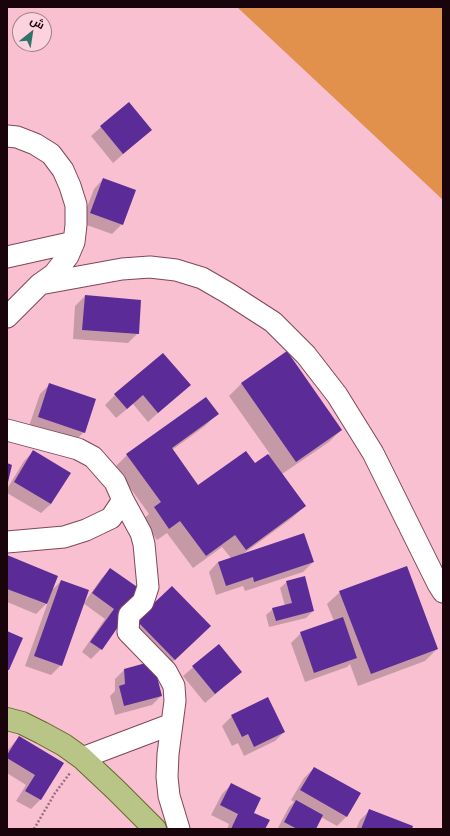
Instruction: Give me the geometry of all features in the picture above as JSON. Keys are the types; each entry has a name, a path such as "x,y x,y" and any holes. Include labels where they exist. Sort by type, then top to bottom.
{"main road":[{"path":"7,720 22,724 42,733 64,745 82,758 155,829"}],"street":[{"path":"7,136 17,137 35,144 51,154 63,170 76,205 74,242 68,256 54,274 40,284 7,317"},
{"path":"7,257 74,242"},
{"path":"40,284 122,269 150,267 176,270 202,278 273,322 306,355 341,402 373,454 443,592"},
{"path":"7,430 78,449 93,457 115,482 141,533 144,544 148,587 143,602 128,615 128,632 166,671 174,686 175,701 168,754 167,776 169,796 179,829"},
{"path":"7,542 64,538 86,530 111,518 123,500"},
{"path":"82,758 172,724"}],"path":[{"path":"34,829 55,793 82,758"}],"shaded area":[{"path":"237,7 443,7 443,200"}],"building":[{"path":"129,102 152,130 123,154 100,126"},
{"path":"103,178 136,190 123,225 90,213"},
{"path":"85,295 141,300 139,334 82,330"},
{"path":"287,351 342,430 296,462 241,383"},
{"path":"163,353 191,385 158,413 143,395 127,409 114,394"},
{"path":"49,383 96,399 85,433 38,417"},
{"path":"206,397 219,414 172,448 198,485 246,451 255,463 268,454 306,506 246,550 235,535 206,556 180,521 169,529 154,507 161,502 126,454"},
{"path":"33,450 71,473 51,504 14,482"},
{"path":"7,463 12,465 8,482 7,482"},
{"path":"304,533 314,562 254,582 253,577 226,586 218,562"},
{"path":"7,555 58,576 47,604 7,589"},
{"path":"407,566 438,649 371,674 339,591"},
{"path":"110,568 143,591 102,650 90,642 114,609 92,593"},
{"path":"305,576 314,611 276,621 272,608 292,603 286,581"},
{"path":"61,580 89,590 62,666 34,656"},
{"path":"172,586 211,626 175,660 136,620"},
{"path":"343,617 357,658 314,673 300,632"},
{"path":"7,631 23,638 9,670 7,670"},
{"path":"219,644 242,672 215,694 192,666"},
{"path":"153,661 162,696 124,706 119,686 125,684 124,669"},
{"path":"268,697 285,732 254,747 248,734 242,737 231,715"},
{"path":"19,736 64,763 41,800 25,791 35,775 7,758 7,755"},
{"path":"314,767 361,793 347,817 300,790"},
{"path":"231,783 261,798 254,813 270,820 265,829 231,829 238,814 220,805"},
{"path":"296,800 323,815 316,829 297,829 284,822"},
{"path":"369,809 413,826 412,829 361,829"}]}
